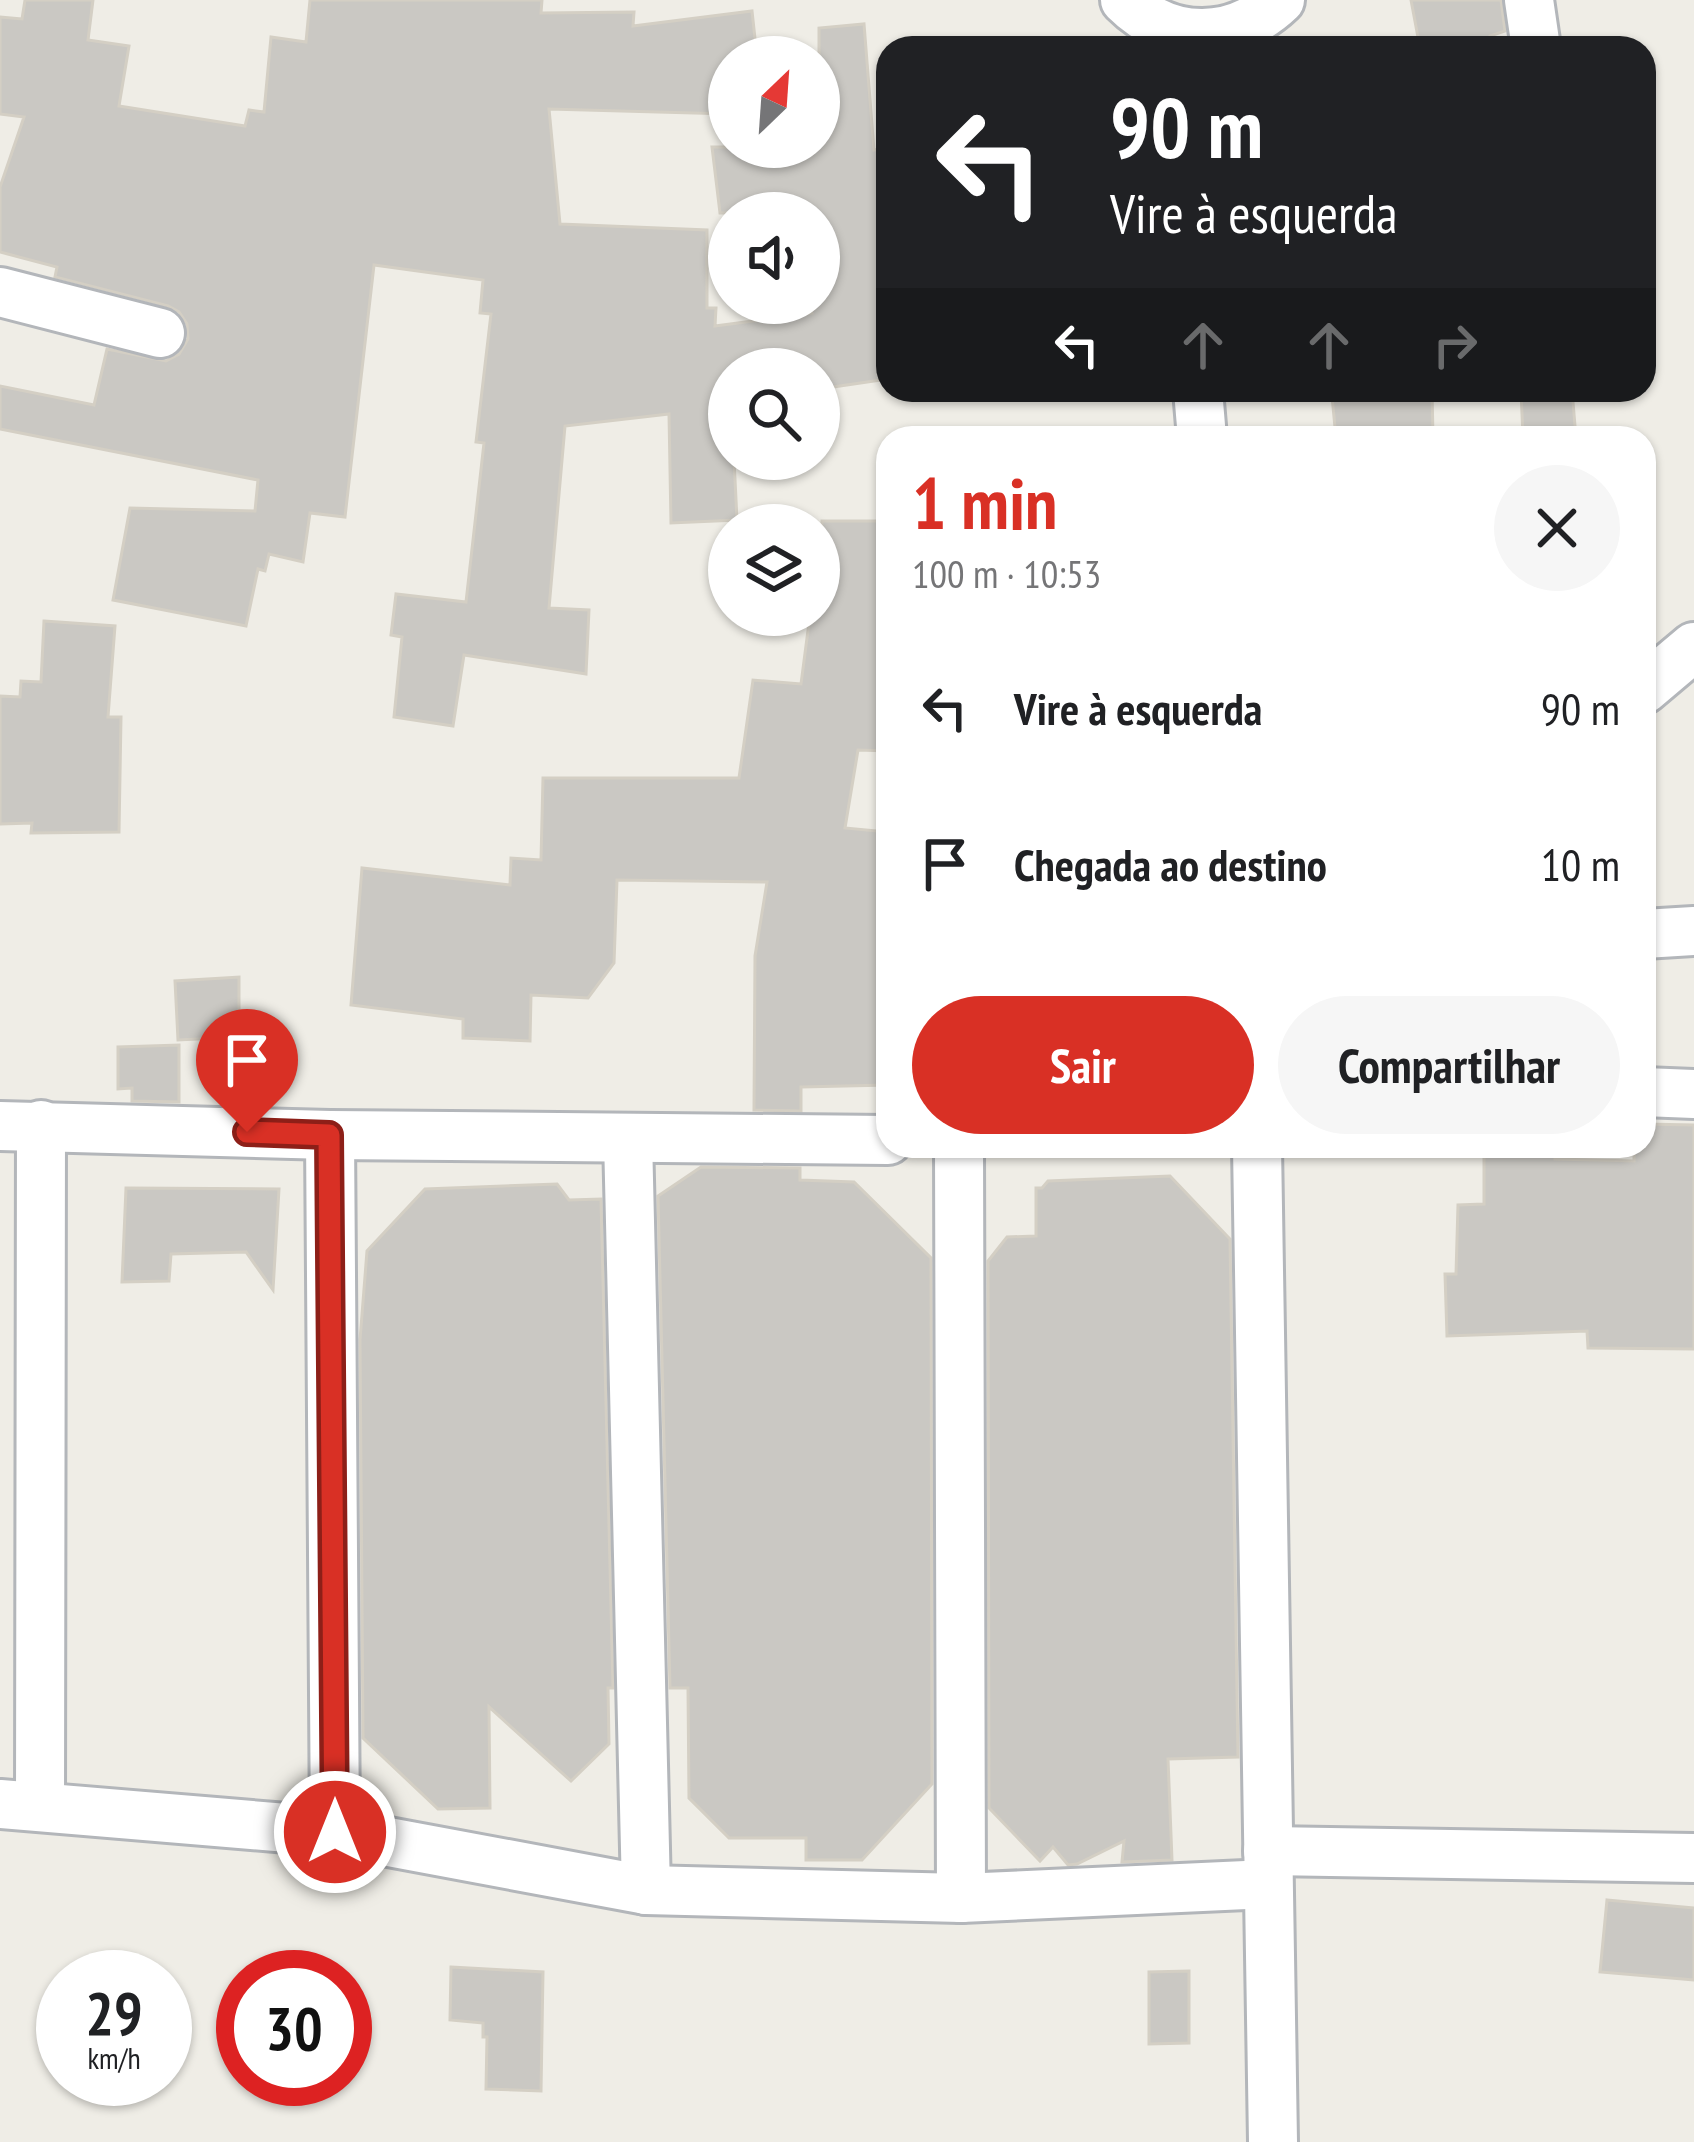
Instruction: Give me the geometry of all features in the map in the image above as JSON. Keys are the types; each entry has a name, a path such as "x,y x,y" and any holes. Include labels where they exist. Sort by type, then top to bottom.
{"street":[{"path":"1125,0 1168,36"},
{"path":"1192,36 1229,31 1255,20 1280,0"},
{"path":"1528,0 1534,36"},
{"path":"0,292 160,334"},
{"path":"1656,679 1694,647"},
{"path":"1656,933 1694,931"},
{"path":"1656,1092 1694,1094"},
{"path":"876,1140 329,1135 21,1125 20,1804 335,1832 646,1890 961,1898 1268,1867 1694,1858"},
{"path":"329,1135 335,1832"},
{"path":"628,1138 646,1890"},
{"path":"959,1158 961,1898"},
{"path":"1257,1158 1273,2142"}],"building":[{"path":"25,0 93,0 88,40 129,46 119,106 245,126 249,110 264,112 271,37 306,42 310,0 542,0 541,13 634,12 633,26 752,11 755,36 708,36 708,113 549,109 560,224 707,230 708,324 715,326 840,324 840,192 717,192 715,168 840,168 840,36 819,36 819,28 864,24 876,150 876,381 840,386 840,348 708,348 708,480 735,480 736,504 708,504 708,521 671,523 669,414 565,426 549,608 589,610 586,674 464,655 453,726 394,717 402,637 391,635 396,594 466,602 484,443 476,442 491,314 480,313 483,280 374,265 345,517 310,513 303,562 269,554 265,571 258,569 246,626 113,600 130,508 255,511 258,480 0,429 0,386 94,405 107,349 166,361 179,354 188,339 187,324 168,306 55,277 57,267 0,252 0,187 24,117 0,114 0,17 22,19"},
{"path":"1411,0 1501,0 1505,31 1490,36 1418,36"},
{"path":"1333,402 1432,402 1433,426 1335,426"},
{"path":"1522,402 1573,402 1575,426 1522,426"},
{"path":"840,521 876,521 876,751 858,750 845,828 876,831 876,1085 801,1087 801,1111 754,1110 755,956 767,882 617,880 614,963 588,998 531,995 530,1041 463,1038 463,1019 351,1005 362,868 510,885 511,858 541,860 543,778 739,778 753,680 801,684 807,636 840,636"},
{"path":"44,621 115,626 108,717 121,717 119,832 31,833 32,823 0,824 0,696 20,697 21,681 41,682"},
{"path":"239,977 239,1037 178,1040 175,981"},
{"path":"179,1045 179,1102 132,1101 132,1088 118,1089 118,1047"},
{"path":"1656,1124 1694,1125 1694,1349 1588,1348 1587,1331 1447,1336 1445,1274 1456,1274 1458,1205 1484,1204 1484,1158 1656,1158"},
{"path":"701,1167 800,1168 800,1180 854,1182 931,1258 932,1784 862,1860 806,1860 806,1838 729,1838 689,1798 688,1688 670,1688 658,1196"},
{"path":"1170,1176 1230,1239 1238,1757 1168,1759 1172,1860 1122,1862 1124,1841 1077,1864 1068,1865 1053,1847 1040,1861 989,1808 988,1261 1007,1237 1036,1236 1036,1188 1048,1181"},
{"path":"557,1184 569,1200 601,1199 613,1688 608,1688 609,1744 571,1781 489,1707 490,1808 438,1809 363,1738 360,1340 367,1251 425,1189"},
{"path":"126,1188 279,1189 273,1290 246,1252 171,1254 169,1281 122,1282"},
{"path":"1607,1900 1694,1908 1694,1980 1600,1972"},
{"path":"451,1967 543,1972 541,2091 486,2089 483,2023 450,2020"},
{"path":"1189,1971 1189,2043 1149,2044 1149,1972"}],"route":[{"path":"247,1132 329,1135 335,1832"}]}
